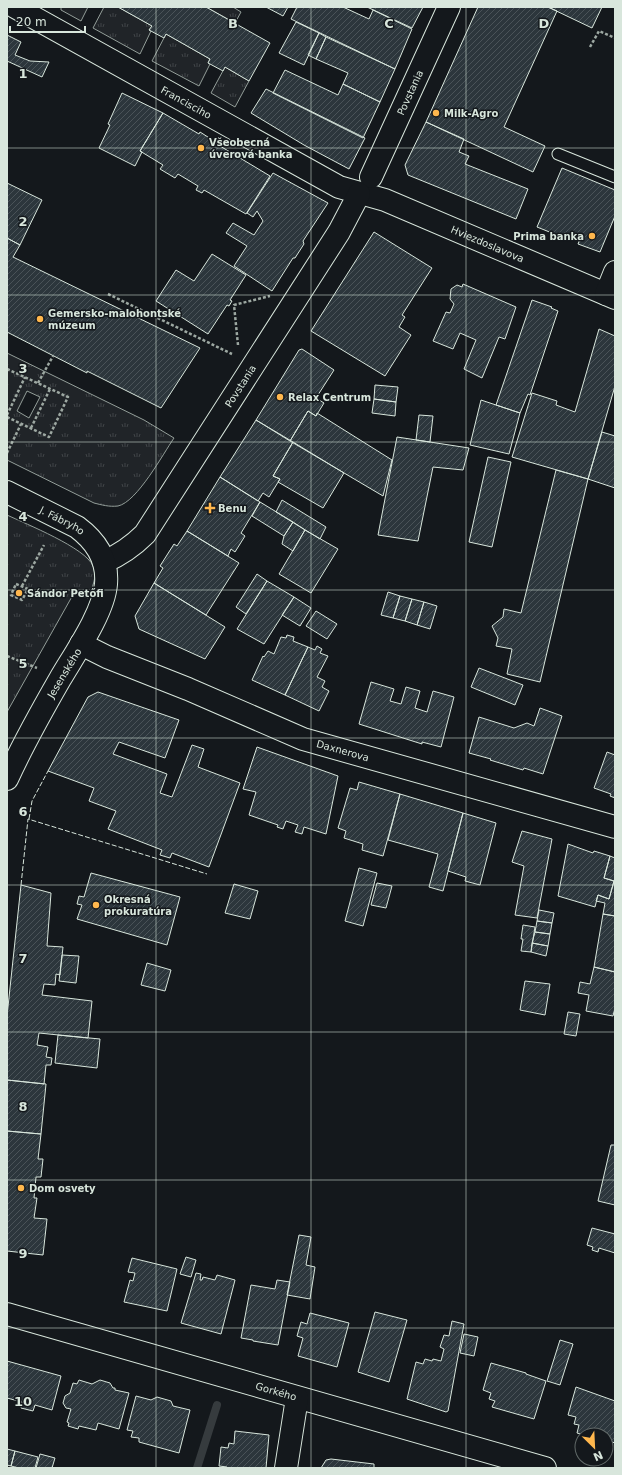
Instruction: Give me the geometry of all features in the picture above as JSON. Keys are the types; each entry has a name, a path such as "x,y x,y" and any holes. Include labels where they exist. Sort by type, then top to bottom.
{"street":[{"name":"Francisciho","path":"15,7 334,185 365,185"},
{"name":"Povstania","path":"104,562 119,555 135,544 145,534 339,232 365,185 449,7"},
{"name":"Hviezdoslavova","path":"365,185 385,200 610,296"},
{"path":"610,296 615,272"},
{"name":"J. Fábryho","path":"7,492 78,527 87,534 94,543 104,562"},
{"name":"Jesenského","path":"7,779 30,732 82,644 104,596 106,585 104,562"},
{"name":"Daxnerova","path":"82,644 108,657 188,689 303,739 615,827"},
{"name":"Gorkého","path":"7,1314 545,1468"},
{"path":"286,1468 297,1398"}],"lane":[{"path":"558,154 615,177"}],"path":[{"path":"590,47 600,31 615,38"},
{"path":"108,294 235,355"},
{"path":"238,350 234,306 275,294"},
{"path":"38,383 53,356"},
{"path":"7,369 25,377 38,383 50,389 68,397 49,437 7,416 25,377"},
{"path":"31,428 50,389"},
{"path":"7,453 21,424"},
{"path":"22,586 44,545"},
{"path":"16,584 22,586 28,589 22,600 11,595 16,584"},
{"path":"7,656 37,668"}],"green space":[{"path":"61,7 88,7 81,21 61,10"},
{"path":"104,7 118,7 152,26 140,54 93,28"},
{"path":"206,7 233,7 241,12 235,23"},
{"path":"166,34 210,59 208,63 210,64 199,86 152,61"},
{"path":"225,67 249,81 235,107 211,93"},
{"path":"7,353 144,420 174,438 141,487 125,503 118,506 94,503 7,460","holes":["27,391 40,397 29,418 17,411"]},
{"path":"7,515 68,544 88,559 93,566 95,574 94,582 88,598 74,593 7,712"}],"building":[{"path":"118,7 206,7 270,43 249,81 225,67 223,71 208,63 210,59 166,34 164,38 149,30 152,26"},
{"path":"266,7 288,7 283,16"},
{"path":"297,7 343,7 369,19 373,10 412,29 395,69 291,19"},
{"path":"367,7 423,7 412,28"},
{"path":"478,7 548,7 557,11 504,127 545,146 533,172 426,122"},
{"path":"548,7 602,7 592,28"},
{"path":"296,22 319,33 304,65 279,53"},
{"path":"319,33 326,37 316,59 308,55"},
{"path":"7,35 21,42 15,55 30,61 49,62 42,77 7,61"},
{"path":"326,37 395,69 380,102 343,84 348,73 316,59"},
{"path":"285,70 338,95 343,84 380,102 363,138 273,93"},
{"path":"266,89 365,138 349,169 304,145 251,113"},
{"path":"122,93 163,113 140,151 142,152 135,166 99,148 110,125 108,124"},
{"path":"163,113 199,134 200,132 211,139 210,140 270,176 246,214 204,190 202,193 196,190 198,186 178,174 175,178 160,169 163,165 140,151"},
{"path":"426,122 464,139 459,152 469,156 465,164 528,189 516,219 408,175 405,165"},
{"path":"562,168 615,190 615,216 600,252 578,244 580,239 564,233 562,237 537,227"},
{"path":"273,173 328,203 303,241 304,244 295,258 293,258 272,291 234,266 247,246 226,233 233,223 254,235 263,221 257,211 253,217 247,213"},
{"path":"7,183 42,200 20,245 7,238"},
{"path":"374,232 432,268 402,315 405,317 399,327 411,335 385,376 311,331"},
{"path":"7,238 20,245 13,257 200,348 161,408 87,371 87,373 7,332"},
{"path":"212,254 246,275 230,300 232,301 229,306 227,305 208,334 156,301 176,270 194,281"},
{"path":"463,284 516,307 505,339 499,337 482,378 464,369 476,340 460,333 453,349 433,341 446,312 450,313 454,304 450,299 451,289 457,285 462,287"},
{"path":"532,300 552,307 551,308 558,311 530,395 528,394 520,413 496,405"},
{"path":"599,329 615,336 615,386 588,479 512,457 532,393 557,401 556,405 575,412"},
{"path":"302,349 334,370 316,398 324,403 316,416 308,411 290,441 256,420 299,350"},
{"path":"375,385 398,387 396,402 374,399"},
{"path":"374,399 396,402 395,416 372,413"},
{"path":"481,400 520,413 509,454 470,445"},
{"path":"308,411 316,416 317,413 392,460 383,496 290,441"},
{"path":"419,415 433,416 430,442 416,440"},
{"path":"256,420 293,442 273,476 280,479 269,497 263,493 258,501 220,477"},
{"path":"602,432 615,436 615,488 588,479"},
{"path":"397,437 469,448 463,470 433,467 418,541 378,535"},
{"path":"293,442 344,473 323,508 278,482 280,479 273,476"},
{"path":"488,457 511,462 492,547 469,542"},
{"path":"556,470 588,479 540,682 507,674 512,649 496,646 498,638 492,626 503,617 504,609 521,613"},
{"path":"220,477 260,502 241,533 245,536 235,552 231,549 228,556 187,531"},
{"path":"282,500 326,527 320,539 276,512"},
{"path":"260,502 293,522 284,536 252,516"},
{"path":"293,522 305,530 293,551 282,544 284,536"},
{"path":"305,530 338,549 311,593 279,574"},
{"path":"187,531 239,563 206,615 154,583 163,568 160,566 174,544 177,546"},
{"path":"257,574 267,581 246,614 236,607"},
{"path":"267,581 294,597 264,644 237,629"},
{"path":"154,583 225,627 205,659 139,629 135,616"},
{"path":"388,592 400,596 393,618 381,615"},
{"path":"400,596 412,599 405,621 393,618"},
{"path":"294,597 311,608 300,626 282,615"},
{"path":"412,599 424,602 417,625 405,621"},
{"path":"424,602 437,606 430,629 417,625"},
{"path":"316,611 337,624 327,639 306,626"},
{"path":"287,635 294,637 293,641 308,647 285,695 252,680 263,656 264,657 268,651 274,654 281,637 286,638"},
{"path":"317,646 322,649 320,653 328,656 317,677 325,681 322,687 329,691 319,711 285,695 308,647 315,650"},
{"path":"479,668 523,685 515,705 471,687"},
{"path":"371,682 394,689 390,701 401,704 406,687 420,691 415,708 427,712 433,691 454,697 441,747 422,742 422,744 359,724"},
{"path":"98,692 179,720 165,758 119,742 113,754 167,774 160,793 172,797 192,745 204,749 198,767 240,783 209,867 172,853 170,858 160,855 162,850 108,829 116,811 89,801 94,788 48,771 88,697"},
{"path":"540,708 562,716 543,774 524,768 523,770 469,753 479,717 514,728 527,723 534,726"},
{"path":"257,747 338,776 326,834 304,827 302,834 295,832 298,825 286,821 283,829 277,827 278,825 249,815 256,792 243,789"},
{"path":"607,752 615,755 615,798 610,796 611,794 594,788"},
{"path":"359,782 400,794 383,856 362,850 363,844 344,838 346,831 338,828 350,788 357,790"},
{"path":"400,794 463,813 443,891 429,887 438,854 388,840"},
{"path":"463,813 496,823 480,885 465,881 466,877 448,871"},
{"path":"522,831 552,839 537,918 515,915 524,866 512,862"},
{"path":"568,844 593,853 594,851 610,856 604,878 614,881 609,899 598,895 595,907 558,896"},
{"path":"610,856 615,858 615,916 603,914 605,903 596,901 598,895 609,899 614,881 604,878"},
{"path":"359,868 377,873 363,926 345,921"},
{"path":"91,873 180,897 167,945 77,919 82,905 77,904 79,896 84,897"},
{"path":"377,883 392,886 386,908 371,905"},
{"path":"234,884 258,891 250,919 225,913"},
{"path":"21,885 51,893 47,946 63,947 60,975 56,974 55,985 44,984 42,995 92,1001 88,1038 39,1033 37,1045 48,1047 46,1057 52,1058 51,1065 46,1065 44,1084 7,1080 7,1016"},
{"path":"539,910 554,913 552,923 537,921"},
{"path":"603,914 615,916 615,972 594,967"},
{"path":"537,921 552,923 550,934 535,932"},
{"path":"523,925 535,927 531,952 521,951"},
{"path":"535,932 550,934 548,946 532,943"},
{"path":"532,943 548,946 546,956 531,952"},
{"path":"62,955 79,956 76,983 59,981"},
{"path":"147,963 171,970 165,991 141,985"},
{"path":"594,967 615,972 615,1008 613,1016 586,1011 589,995 578,993 580,982 590,984"},
{"path":"525,981 550,984 545,1015 520,1010"},
{"path":"568,1012 580,1014 576,1036 564,1034"},
{"path":"58,1035 100,1039 97,1068 55,1063"},
{"path":"7,1080 46,1084 41,1134 7,1131"},
{"name":"Dom osvety","path":"7,1131 41,1134 38,1159 43,1159 41,1177 36,1177 34,1198 37,1198 34,1218 47,1219 43,1255 7,1251"},
{"path":"611,1145 615,1145 615,1205 598,1201"},
{"path":"592,1228 615,1234 615,1253 599,1248 598,1252 592,1250 593,1247 587,1245"},
{"path":"299,1235 311,1237 306,1265 315,1267 310,1299 287,1295"},
{"path":"186,1257 196,1260 191,1277 180,1274"},
{"path":"132,1258 177,1269 167,1311 124,1302 130,1280 133,1281 135,1273 128,1272"},
{"path":"196,1273 201,1274 200,1280 202,1280 203,1277 215,1280 217,1275 235,1280 221,1334 181,1323"},
{"path":"277,1280 290,1282 278,1345 241,1338 251,1285 275,1289"},
{"path":"375,1312 407,1320 389,1382 358,1372"},
{"path":"310,1313 349,1323 337,1367 298,1356 303,1338 297,1336 301,1322 307,1324"},
{"path":"452,1321 464,1324 448,1411 446,1412 407,1399 416,1362 423,1364 425,1359 441,1361 444,1349 440,1347 444,1335 449,1336"},
{"path":"464,1334 478,1337 474,1356 460,1353"},
{"path":"560,1340 573,1344 560,1385 547,1381"},
{"path":"7,1361 61,1376 52,1410 35,1405 33,1411 21,1408 22,1402 7,1398"},
{"path":"491,1363 526,1373 546,1381 534,1419 492,1407 495,1401 489,1399 491,1393 483,1390"},
{"path":"79,1380 92,1384 100,1380 110,1383 115,1390 129,1393 119,1429 98,1423 96,1430 79,1426 78,1429 68,1426 69,1423 67,1422 71,1409 66,1408 63,1403 65,1396 70,1393 73,1383 77,1384"},
{"path":"576,1387 615,1401 615,1443 614,1427 578,1427 579,1425 574,1424 576,1417 568,1415"},
{"path":"136,1396 151,1400 157,1397 171,1401 173,1406 190,1410 179,1453 139,1442 139,1438 131,1437 133,1431 127,1430"},
{"path":"235,1431 269,1435 266,1468 227,1468 219,1466 221,1447 228,1448 229,1443 234,1444"},
{"path":"7,1449 15,1451 11,1466 7,1465"},
{"path":"15,1451 38,1457 35,1468 19,1468 11,1466"},
{"path":"40,1454 55,1458 52,1468 36,1468"},
{"path":"331,1459 374,1464 374,1468 321,1468 326,1460"}],"waterway":[{"path":"197,1468 217,1405"}],"fence":[{"path":"29,819 32,801 48,771"},
{"path":"21,885 28,819 207,874"}],"place":[{"name":"Milk-Agro","path":"436,113"},
{"name":"Všeobecná úverová banka","path":"201,148"},
{"name":"Prima banka","path":"592,236"},
{"name":"Gemersko-malohontské múzeum","path":"40,319"},
{"name":"Relax Centrum","path":"280,397"},
{"name":"Benu","path":"210,508"},
{"name":"Sándor Petőfi","path":"19,593"},
{"name":"Okresná prokuratúra","path":"96,905"},
{"name":"Dom osvety","path":"21,1188"}]}
